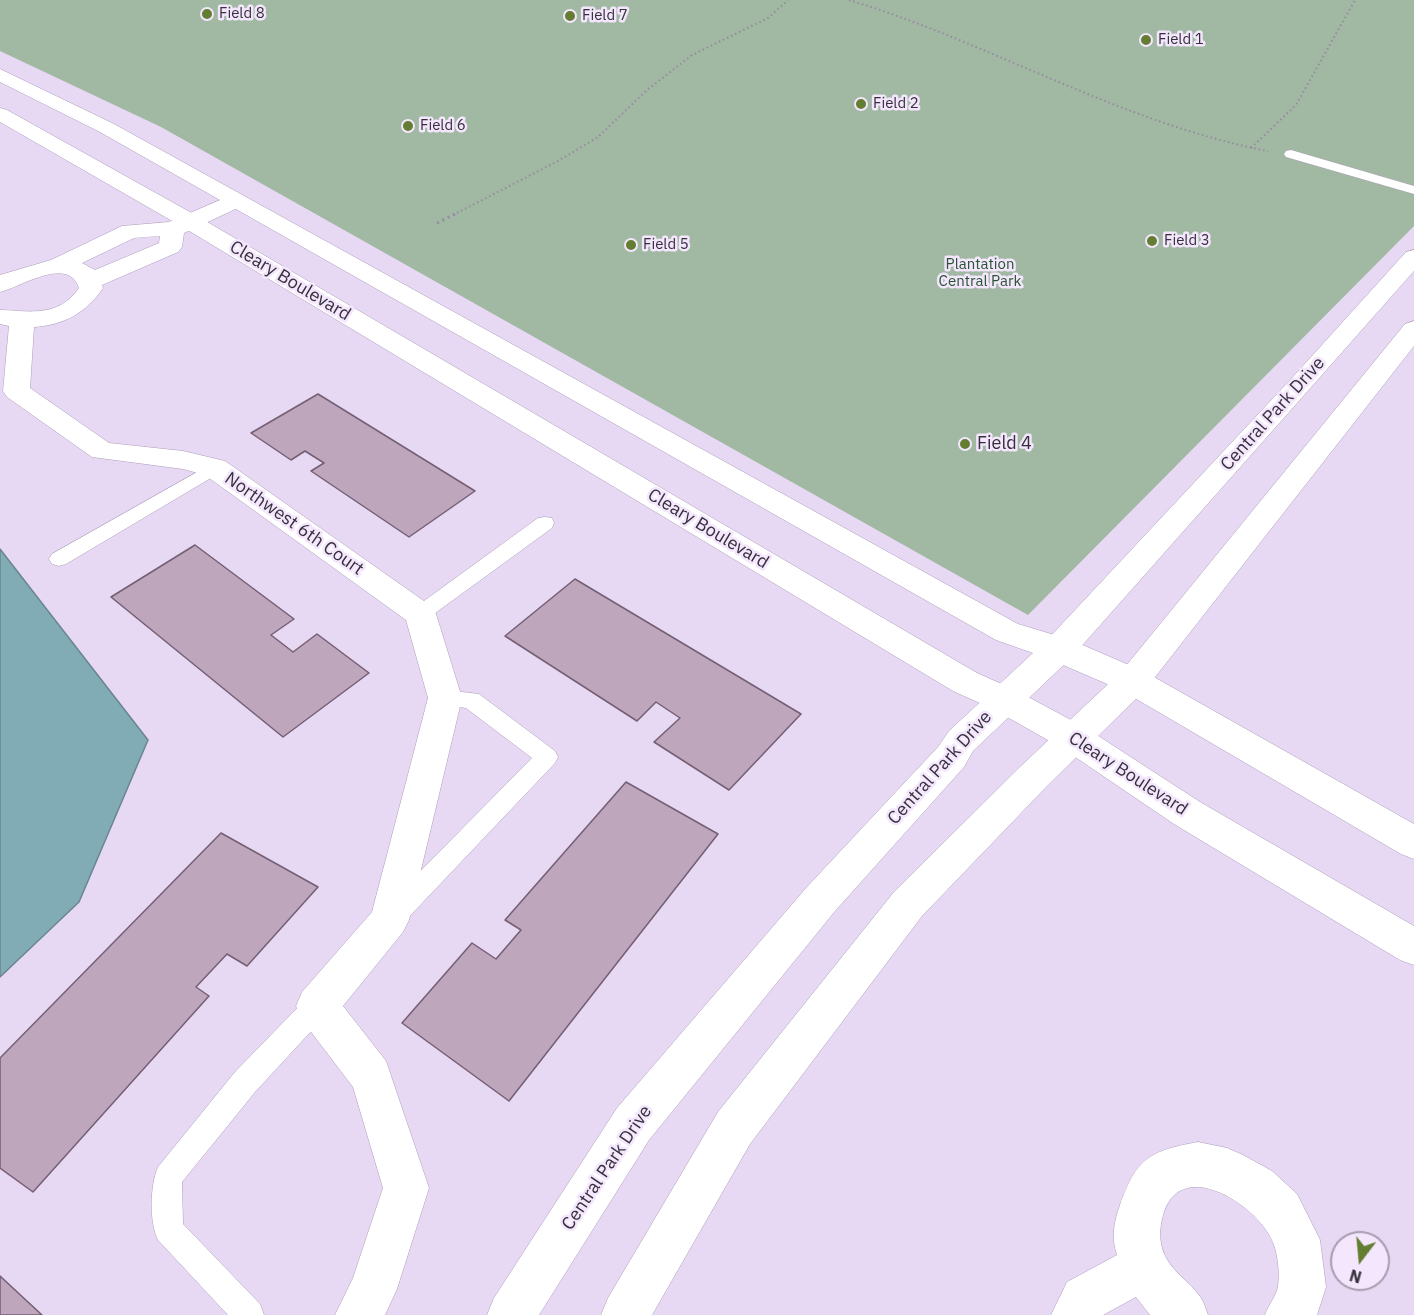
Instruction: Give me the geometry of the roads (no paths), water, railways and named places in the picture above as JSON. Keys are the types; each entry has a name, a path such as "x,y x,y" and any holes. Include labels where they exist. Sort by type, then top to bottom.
{"street":[{"path":"0,75 107,128 1007,632 1059,649 1133,681 1414,843"},
{"name":"Cleary Boulevard","path":"0,114 181,225 965,682 1003,699 1074,738 1187,813 1414,947"},
{"path":"0,285 24,273 56,267 130,231 181,225 234,201"},
{"path":"90,280 170,247 181,225"},
{"name":"Central Park Drive","path":"511,1315 633,1124 821,899 951,757 961,741 1003,699 1059,649 1414,257"},
{"path":"6,318 38,319 67,310 87,296 91,288 87,275 79,270 56,267"},
{"name":"Northwest 6th Court","path":"6,318 16,391 102,451 183,460 214,468 420,614"},
{"path":"625,1315 734,1128 908,904 1133,681 1414,329"},
{"path":"359,1315 373,1289 406,1188 371,1076 317,1006 389,920 445,698 420,614"},
{"path":"1184,1315 1165,1298 1144,1266 1135,1232 1140,1202 1155,1179 1180,1165 1210,1165 1241,1175 1270,1197 1292,1227 1303,1261 1301,1294 1290,1315"},
{"path":"1075,1315 1084,1299 1144,1266"}],"lane":[{"path":"1291,154 1414,190"},
{"path":"59,559 214,468"},
{"path":"420,614 545,523"},
{"path":"389,920 547,757 471,700 445,698"},
{"path":"249,1315 168,1230 168,1177 245,1082 317,1006"}],"place":[{"name":"Field 8","path":"207,14"},
{"name":"Field 7","path":"570,16"},
{"name":"Field 1","path":"1146,40"},
{"name":"Field 2","path":"861,104"},
{"name":"Field 6","path":"408,126"},
{"name":"Field 3","path":"1152,241"},
{"name":"Field 5","path":"631,245"},
{"name":"Field 4","path":"965,444"}],"park label":[{"name":"Plantation Central Park","path":"980,274"}]}
